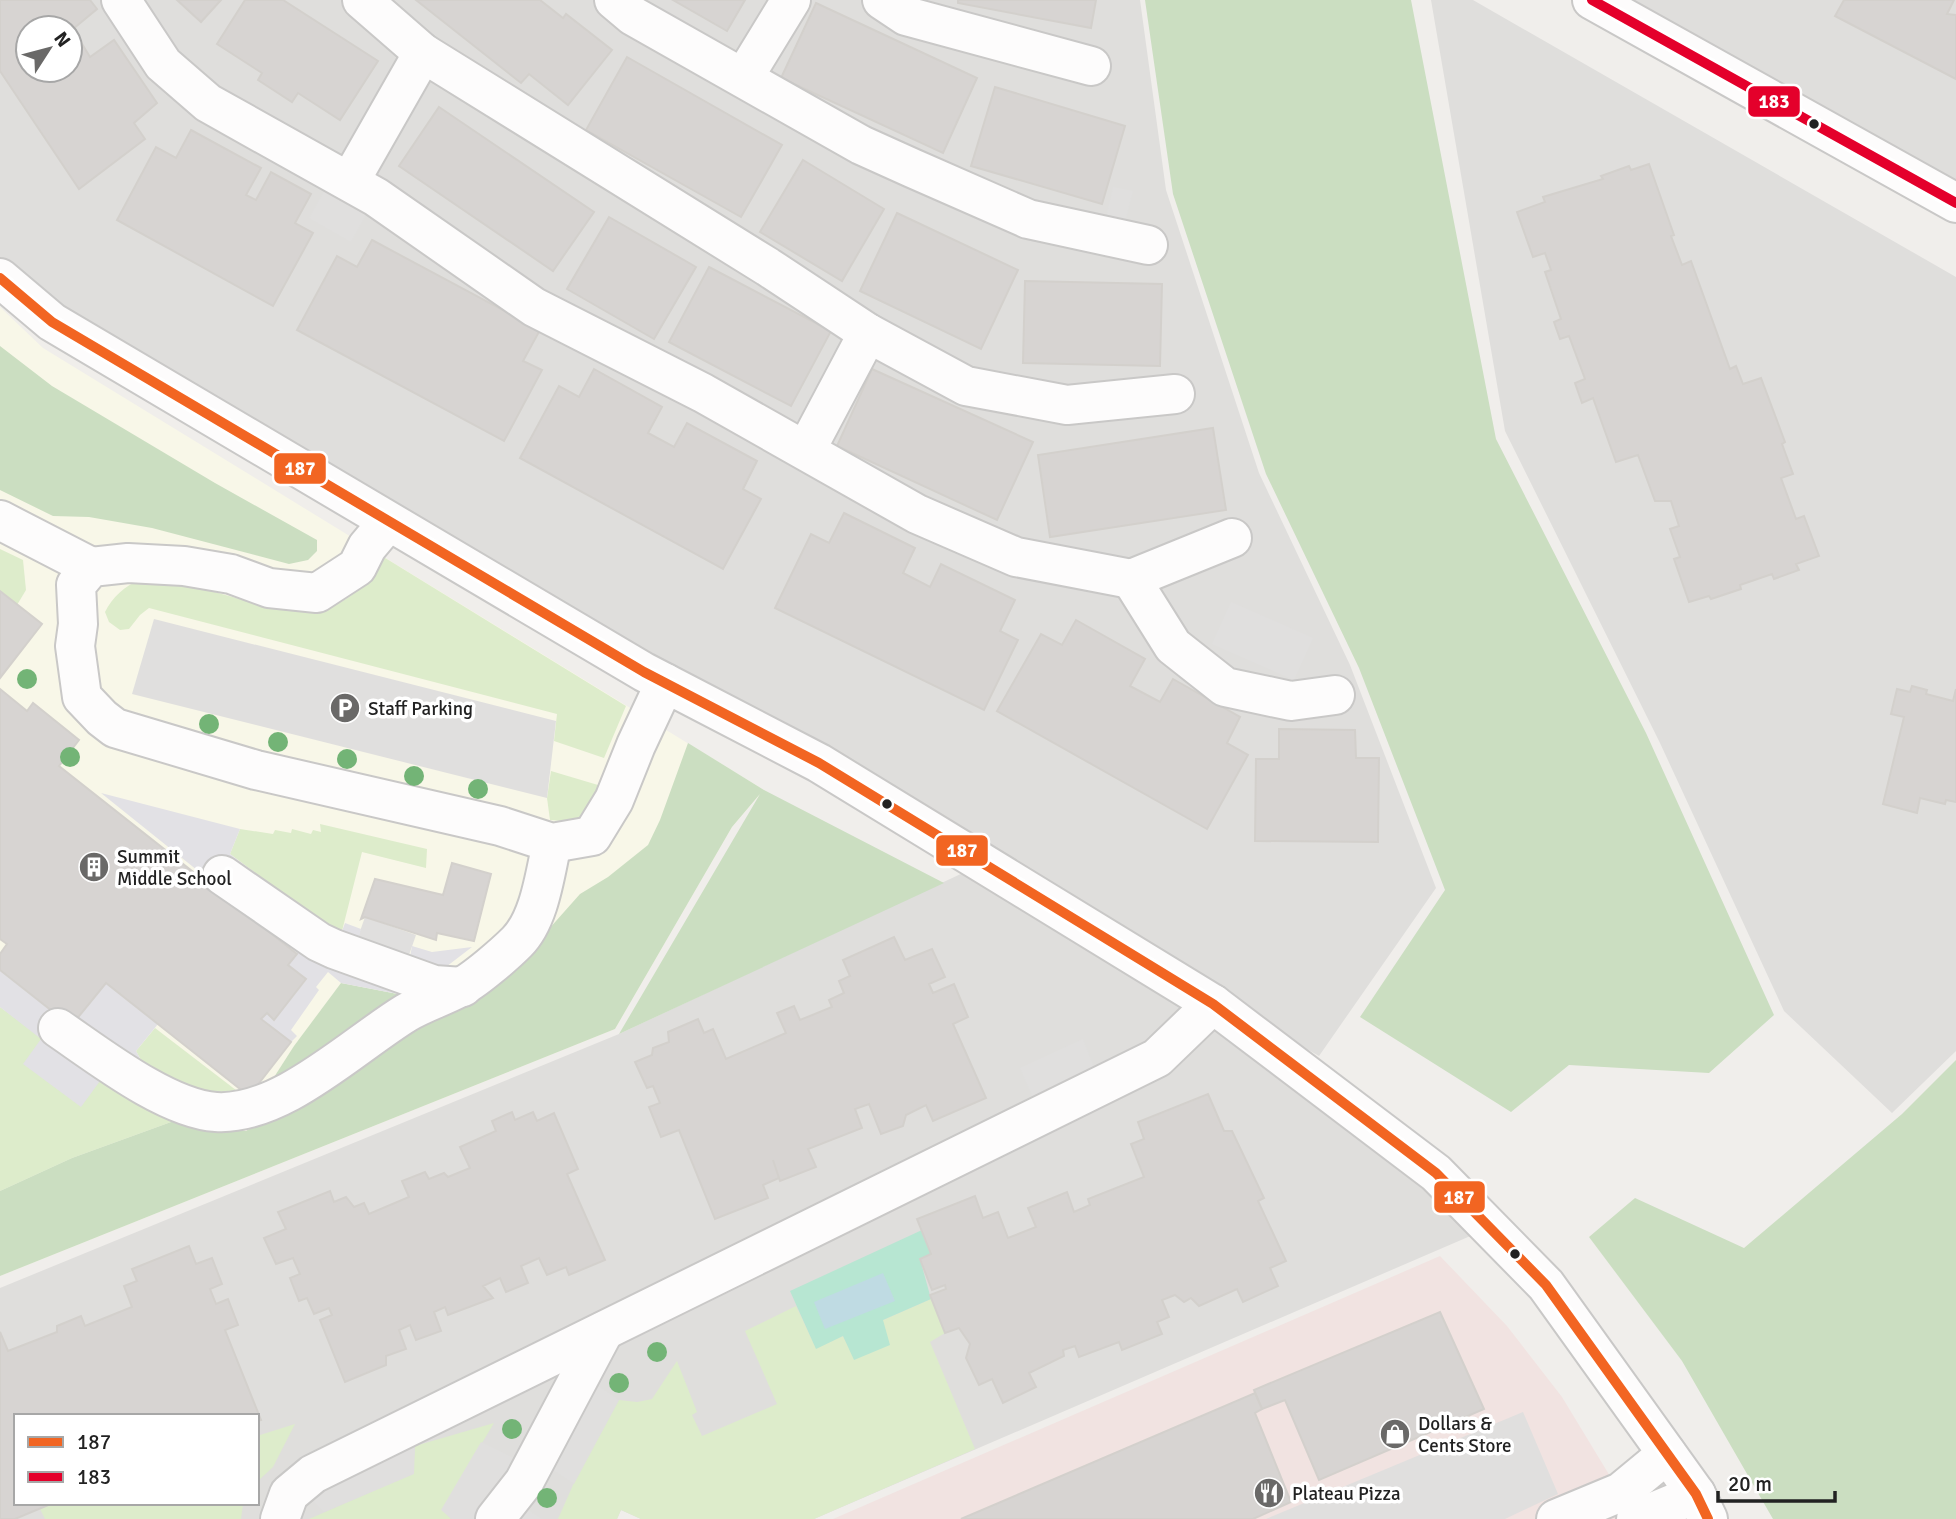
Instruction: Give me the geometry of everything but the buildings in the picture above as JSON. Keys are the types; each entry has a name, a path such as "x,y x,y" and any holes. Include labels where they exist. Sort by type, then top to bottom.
{"street":[{"path":"121,0 163,64 208,103 350,181 534,307 702,393 918,514 1016,557 1131,579 1232,538"},
{"path":"362,0 423,53 768,267 868,333 965,386 1067,405 1175,394"},
{"path":"614,0 633,16 861,145 1028,219 1148,245"},
{"path":"744,77 792,0"},
{"path":"882,0 906,16 1091,66"},
{"path":"1592,0 1956,203"},
{"path":"350,181 423,53"},
{"path":"0,278 52,322 665,683 819,764 1213,1004 1436,1172 1546,1285 1702,1507 1636,1519"},
{"path":"806,450 868,333"},
{"path":"0,520 90,568 128,563 184,566 230,575 269,588 317,593 357,567 367,547 388,522"},
{"path":"90,568 76,584 78,624 75,646 82,697 115,728 256,770 500,827 552,843 592,836 614,800 665,683"},
{"path":"1131,579 1173,646 1225,687 1291,701 1335,695"},
{"path":"58,1028 106,1061 180,1104 216,1112 249,1110 301,1085 408,1012 463,987 519,940 539,903 552,843"},
{"path":"222,875 319,942 334,949 434,985 463,987"},
{"path":"280,1519 289,1494 313,1474 1157,1058 1213,1004"},
{"path":"495,1519 524,1482 604,1331"},
{"path":"1556,1519 1621,1492 1667,1454"}],"shaded area":[{"path":"0,0 1140,0 1166,190 1259,473 1350,665 1436,888 1319,1056 388,522 0,270"},
{"path":"1431,0 1473,0 1956,277 1956,1051 1892,1113 1784,1011 1660,743 1505,431"},
{"path":"1592,0 1956,0 1956,203"},
{"path":"334,173 376,197 351,242 309,218"},
{"path":"1113,187 1133,191 1121,238 1102,234"},
{"name":"Summit Middle School","path":"0,307 43,348 764,790 732,827 615,1029 0,1276"},
{"path":"1231,602 1313,638 1294,680 1212,644"},
{"name":"Staff Parking","path":"154,619 556,721 547,798 132,694"},
{"path":"101,793 240,829 230,854 319,921 342,931 345,923 361,929 357,944 410,957 412,946 432,952 472,947 408,996 341,983 328,972 291,1030 297,1036 291,1042 261,1019 267,1013 275,1019 306,980 288,965 297,953"},
{"path":"965,872 1224,1028 1423,1181 1475,1234 814,1519 641,1519 621,1510 617,1519 0,1519 0,1288 619,1034"},
{"path":"365,917 416,935 409,955 358,937"},
{"path":"0,970 71,1026 106,983 158,1024 136,1051 147,1071 155,1107 100,1081 81,1107 23,1064 41,1039 0,1007"},
{"path":"1083,1039 1101,1085 1040,1115 1020,1068"},
{"path":"1440,1256 1507,1326 1562,1397 1636,1519 833,1519"},
{"path":"581,1374 619,1400 574,1484 537,1459"},
{"path":"1523,1412 1558,1494 1505,1519 1266,1519"},
{"path":"409,1428 415,1446 414,1474 324,1512 297,1487"},
{"path":"481,1442 532,1467 511,1499 542,1519 452,1519 441,1510"}],"green space":[{"path":"1145,0 1411,0 1496,439 1646,733 1774,1015 1709,1073 1569,1065 1511,1112 1360,1017 1445,890 1359,668 1266,474 1173,194"},
{"path":"0,346 52,386 317,540 317,551 308,560 289,564 152,528 89,517 53,516 0,490"},
{"path":"0,549 23,560 26,590 17,605 0,591"},
{"path":"382,556 626,706 604,758 554,741 557,714 149,608 129,629 120,630 109,622 105,612 124,589 134,582 147,579 201,588 287,610 314,610 339,603 362,586"},
{"path":"688,743 764,790 944,883 619,1034 760,794 732,827 615,1029 0,1276 0,1191 72,1158 182,1118 246,1131 448,1012 540,939 580,894 608,877 648,845"},
{"path":"551,771 598,785 600,801 574,822 550,820 547,798"},
{"path":"320,824 427,849 426,868 362,852 342,931 319,921 230,854 240,829 273,834 275,830 291,833 292,829 311,834 313,830 321,832"},
{"path":"341,983 408,996 269,1085 294,1046"},
{"path":"0,1007 100,1081 182,1118 72,1158 0,1191"},
{"path":"155,1028 245,1097 193,1094 147,1071 136,1051"},
{"path":"1956,1060 1956,1519 1773,1519 1682,1361 1589,1237 1635,1198 1744,1248 1902,1114"},
{"path":"922,1230 931,1254 920,1259 931,1299 883,1320 890,1345 854,1360 843,1336 816,1349 790,1291"},
{"path":"931,1299 945,1333 930,1342 975,1449 814,1519 641,1519 621,1510 617,1519 558,1519 577,1476 619,1400 637,1402 652,1399 677,1361 697,1412 692,1415 702,1436 777,1404 745,1331 796,1306 816,1348 843,1336 855,1360 883,1320"},
{"path":"494,1423 442,1510 451,1519 309,1519 413,1474 415,1446"},
{"path":"295,1424 273,1467 259,1480 259,1435"},
{"path":"49,1505 243,1505 241,1519 45,1519 40,1509"}],"water":[{"path":"883,1273 895,1301 825,1329 814,1302"}],"transit line":[{"name":"183","path":"1592,0 1956,203"},
{"name":"187","path":"0,278 52,322 644,672 819,763 1213,1004 1436,1173 1546,1285 1696,1494 1708,1519"}],"place":[{"name":"Staff Parking","path":"345,708"},
{"name":"Summit Middle School","path":"94,867"},
{"name":"Dollars & Cents Store","path":"1395,1434"},
{"name":"Plateau Pizza","path":"1269,1493"}]}
